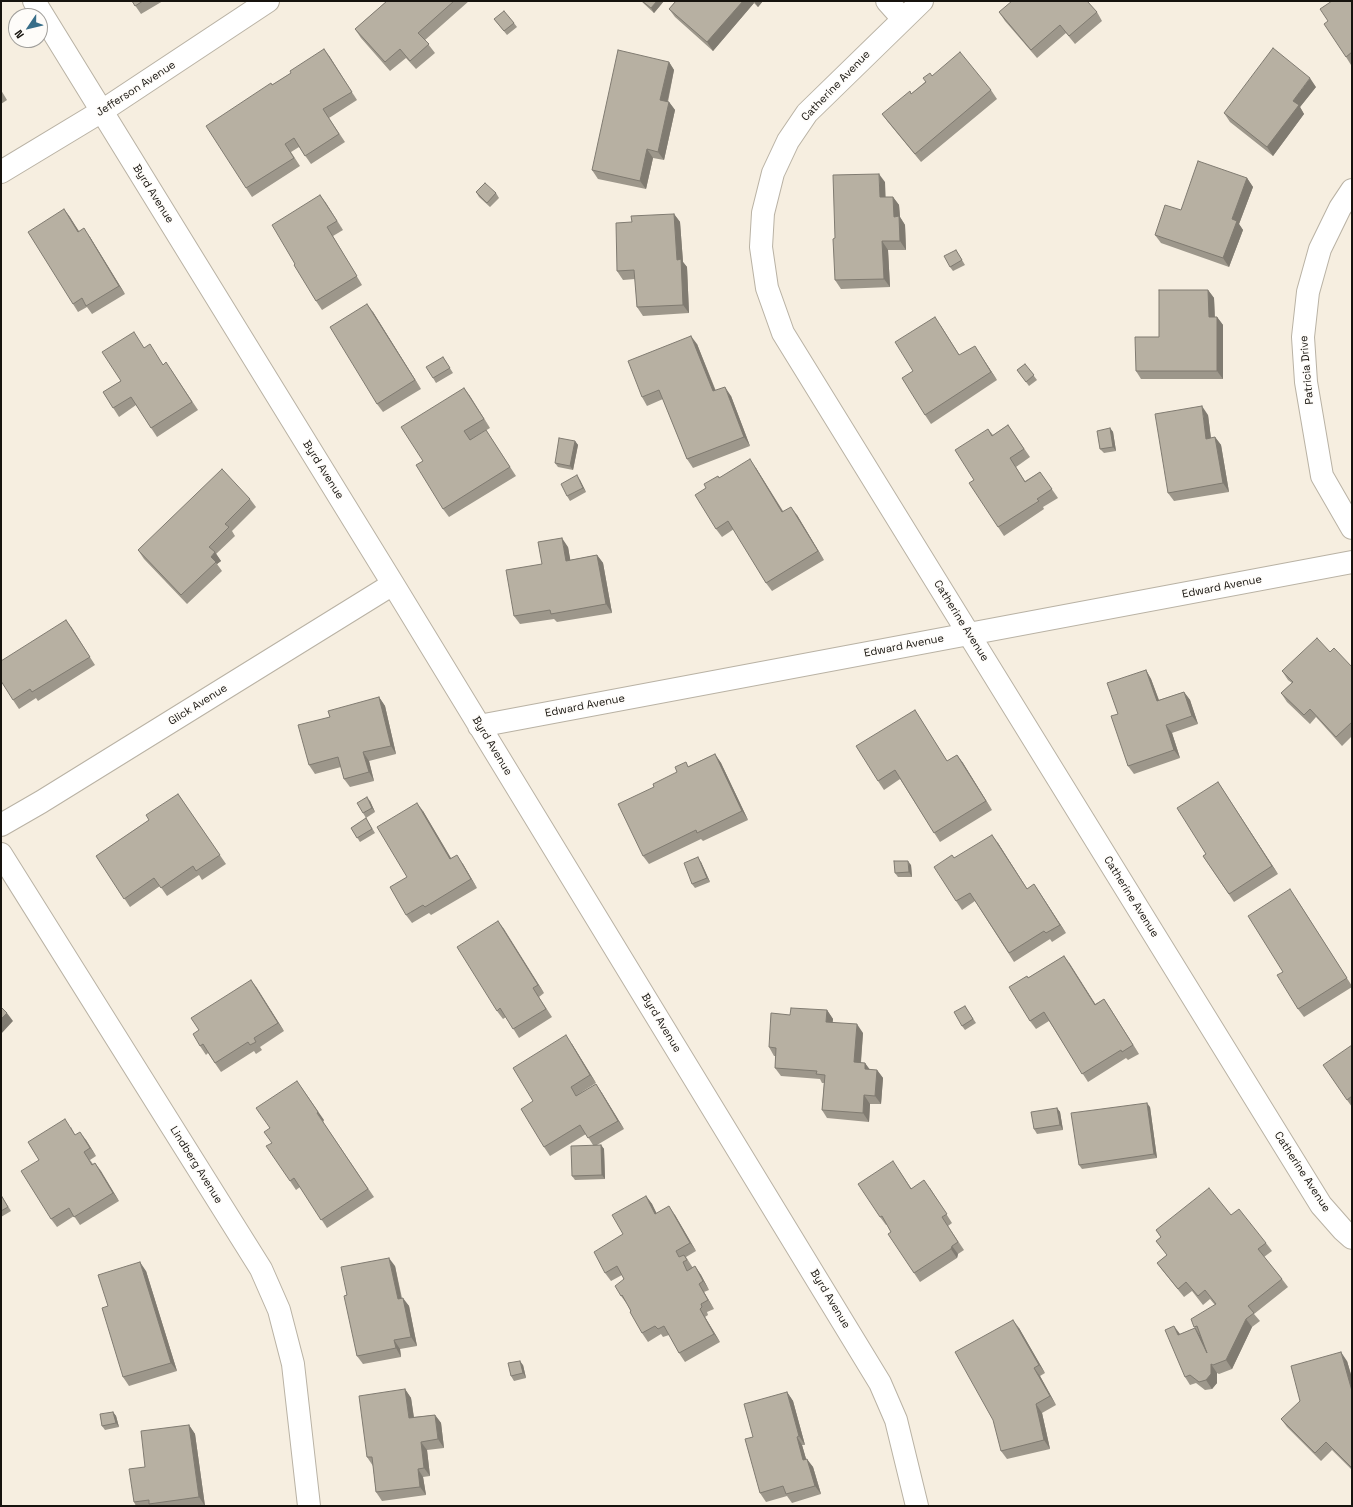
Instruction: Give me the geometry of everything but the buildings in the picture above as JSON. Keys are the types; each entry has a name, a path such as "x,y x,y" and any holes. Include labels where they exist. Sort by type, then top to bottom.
{"street":[{"name":"Byrd Avenue","path":"34,1 393,584 880,1383 896,1420 917,1506"},
{"name":"Jefferson Avenue","path":"1,172 102,111 268,1"},
{"path":"887,1 902,18 922,1"},
{"name":"Catherine Avenue","path":"902,18 807,113 788,141 773,173 763,213 761,247 766,288 783,333 1321,1205 1342,1230 1352,1238"},
{"name":"Patricia Drive","path":"1352,190 1340,208 1320,249 1308,292 1303,337 1306,382 1322,476 1352,528"},
{"name":"Edward Avenue","path":"479,726 1352,562"},
{"name":"Glick Avenue","path":"1,825 41,802 393,584"},
{"name":"Lindberg Avenue","path":"1,854 261,1269 279,1310 293,1364 309,1506"}]}
